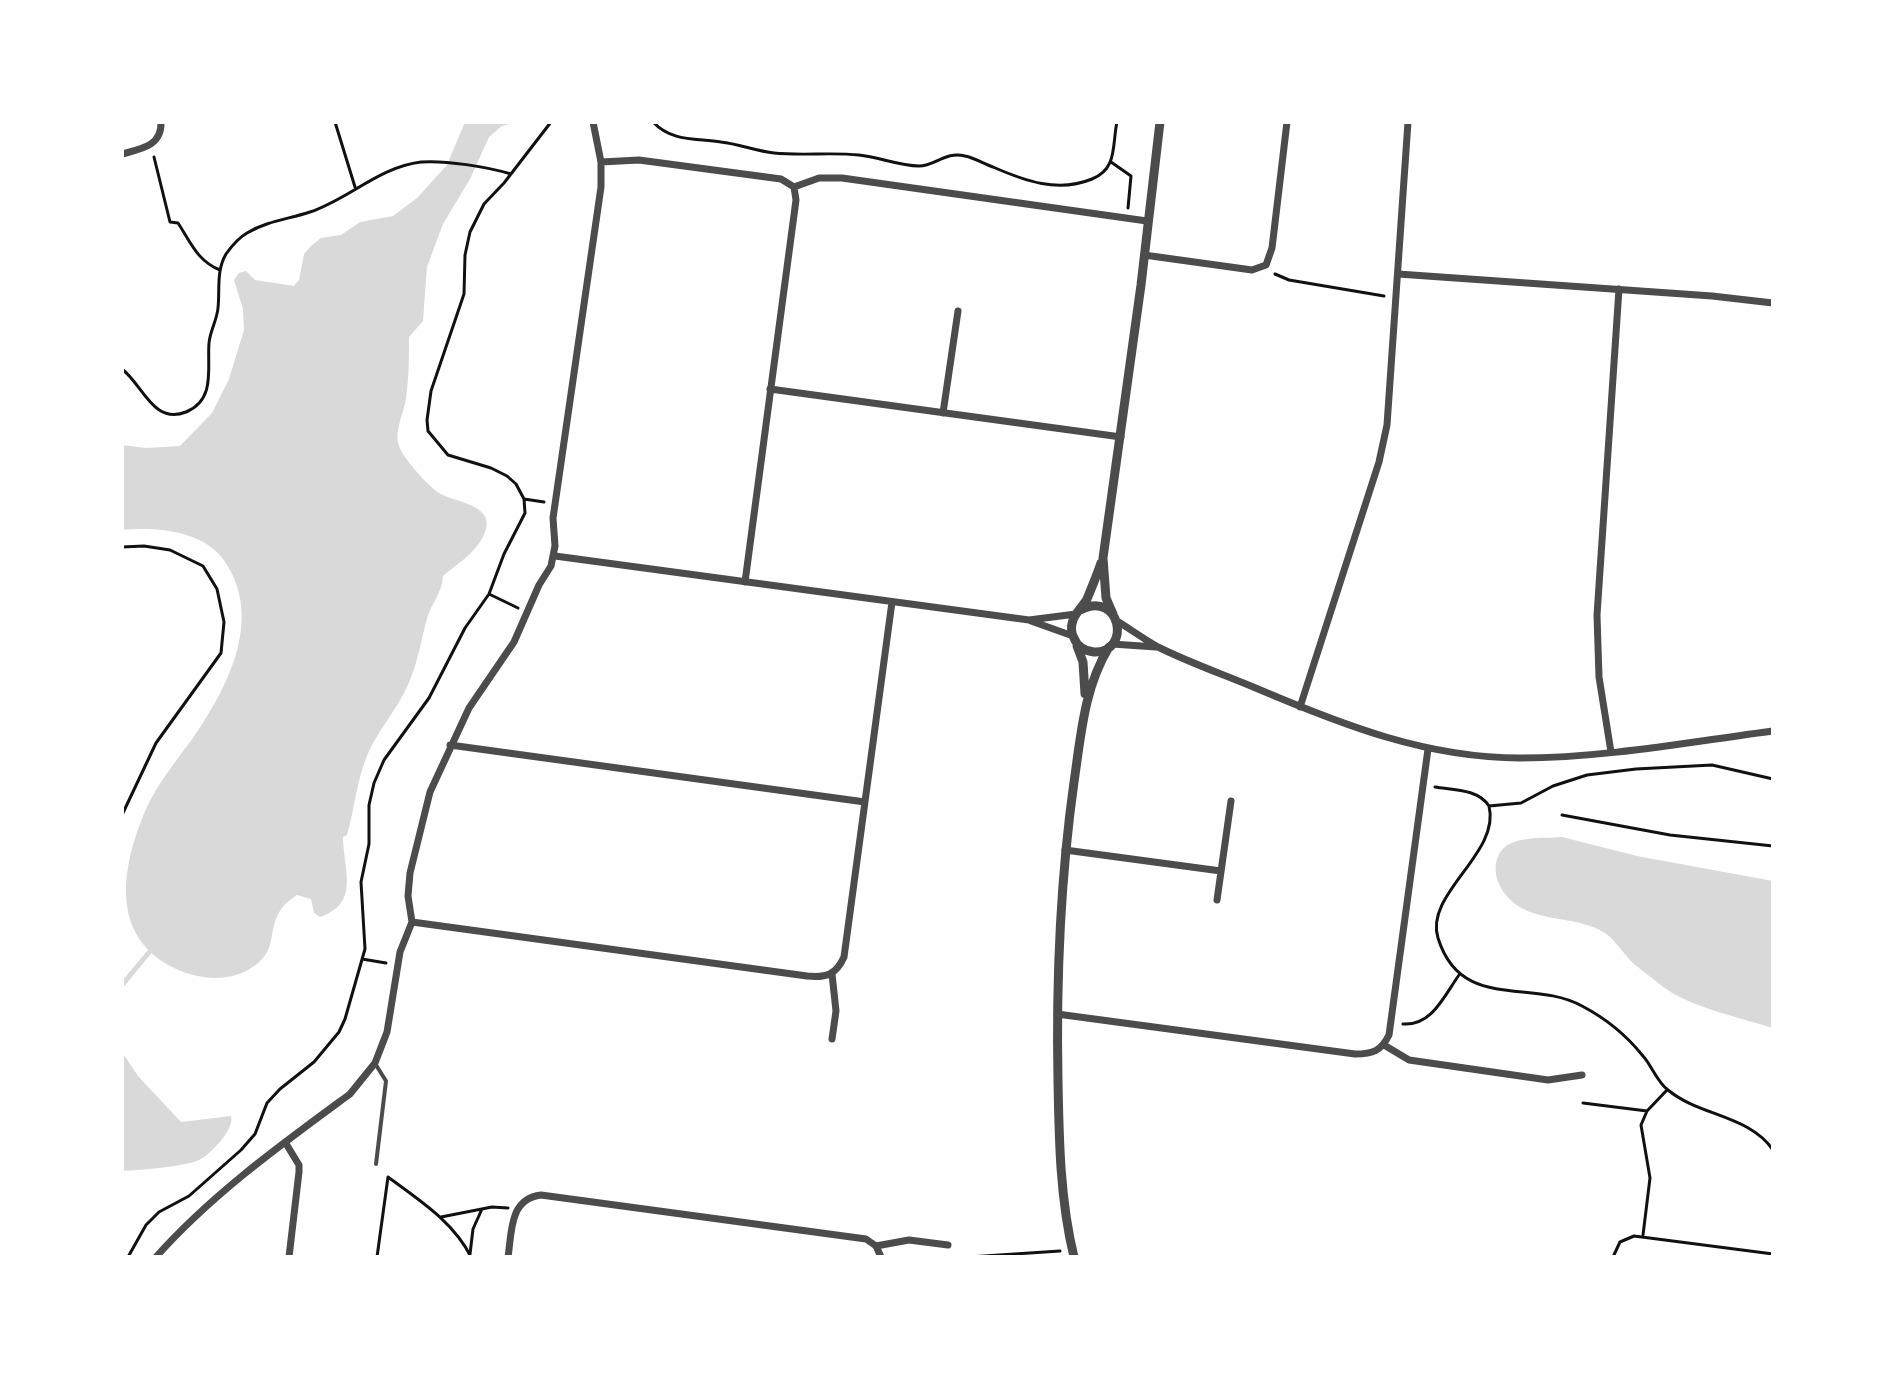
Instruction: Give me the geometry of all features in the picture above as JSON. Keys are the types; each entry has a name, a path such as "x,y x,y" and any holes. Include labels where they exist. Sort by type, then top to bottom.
{"street":[{"path":"122,154 149,146 160,135 161,122"},
{"path":"156,1257 195,1217 285,1142 350,1094 375,1063 390,1017 402,942 412,922 408,888 430,792 469,708 514,642 555,556 553,532 600,197 601,162 593,122"},
{"path":"1073,1253 1060,1145 1057,944 1065,850 1086,702 1098,664 1118,629 1106,598 1103,558 1160,122"},
{"path":"1144,255 1252,270 1262,268 1269,261 1272,248 1287,122"},
{"path":"1300,707 1379,462 1387,425 1408,122"},
{"path":"601,162 639,160 781,179 794,187 796,200 745,582"},
{"path":"794,187 819,178 842,178 1147,221"},
{"path":"1398,274 1773,303"},
{"path":"1611,752 1599,677 1597,615 1619,289"},
{"path":"943,413 958,311"},
{"path":"770,389 1121,437"},
{"path":"555,556 1029,620 1062,618 1087,607 1101,607 1158,647 1300,707 1376,735 1428,749 1484,757 1521,758 1611,752 1773,731"},
{"path":"1086,702 1083,662 1071,628 1103,558"},
{"path":"412,922 807,976 832,974 844,957 892,602"},
{"path":"1029,620 1075,640 1088,651 1096,652 1111,646 1158,647"},
{"path":"450,745 865,802"},
{"path":"1057,1014 1355,1054 1369,1054 1384,1045 1391,1023 1428,749"},
{"path":"1217,900 1231,801"},
{"path":"1065,850 1221,871"},
{"path":"832,974 836,1011 832,1039"},
{"path":"1384,1045 1409,1060 1548,1080 1582,1075"},
{"path":"285,1142 299,1165 289,1257"},
{"path":"508,1257 516,1209 534,1196 866,1239 876,1246 881,1257"},
{"path":"876,1246 909,1240 948,1245"}],"lane":[{"path":"375,1063 386,1081 376,1164"}],"path":[{"path":"335,122 355,187"},
{"path":"128,1257 146,1225 159,1212 189,1196 241,1150 255,1134 267,1103 329,1046 345,1019 366,934 361,882 369,844 369,805 374,783 384,760 429,698 465,628 489,594 504,554 525,513 524,499 516,484 507,476 448,455 428,431 427,420 431,391 464,294 465,255 470,232 484,204 551,122"},
{"path":"653,122 668,134 683,139 716,141 772,152 844,154 917,166 948,155 962,155 1047,186 1073,185 1105,172 1111,162 1117,122"},
{"path":"149,146 170,222 178,223 194,251 211,267 220,270"},
{"path":"122,369 159,412 175,415 198,404 210,377 209,341 218,307 220,270 226,254 245,234 272,222 313,211 383,173 420,162 511,174"},
{"path":"1111,162 1127,172 1132,180 1127,218"},
{"path":"1262,268 1289,280 1396,296"},
{"path":"524,499 557,504"},
{"path":"122,547 170,550 203,566 217,589 224,622 221,653 156,743 122,815"},
{"path":"489,594 528,613"},
{"path":"1489,806 1521,803 1553,786 1587,775 1636,769 1712,765 1773,779"},
{"path":"1423,785 1477,794 1489,806 1491,815 1487,833 1446,898 1437,924 1438,939 1460,974 1482,986 1556,996 1581,1005 1632,1044 1667,1090 1694,1106 1745,1126 1760,1135 1773,1150"},
{"path":"1562,815 1670,835 1773,846"},
{"path":"362,959 398,965"},
{"path":"1391,1023 1414,1025 1427,1019 1460,974"},
{"path":"1642,1236 1650,1178 1641,1125 1647,1111 1667,1090"},
{"path":"1583,1103 1647,1111"},
{"path":"377,1257 388,1177 441,1217 471,1256"},
{"path":"441,1217 482,1209 516,1209"},
{"path":"471,1256 473,1229 482,1209"},
{"path":"1613,1257 1616,1248 1626,1238 1642,1236 1773,1254"},
{"path":"969,1257 1073,1253"}],"shaded area":[{"path":"465,122 516,122 502,126 489,137 470,179 443,224 427,267 423,321 409,337 407,390 398,440 405,457 429,484 439,493 481,511 487,526 475,548 443,576 428,615 411,678 365,761 347,835 343,837 347,884 341,903 320,917 314,913 311,899 297,895 278,915 266,954 259,962 246,971 227,977 208,978 188,974 150,952 137,935 129,916 127,873 138,830 151,800 206,718 229,674 241,628 241,604 235,581 223,559 203,542 177,532 122,530 122,445 146,448 180,446 212,413 229,379 244,330 243,309 234,280 239,273 246,271 255,280 294,286 299,280 304,254 321,238 341,235 360,222 393,216 417,198 447,165"},
{"path":"1562,837 1637,856 1773,881 1773,1028 1686,1000 1634,964 1605,933 1578,923 1536,914 1522,909 1511,900 1501,888 1496,874 1501,851 1507,845 1524,839"},
{"path":"122,1052 138,1076 181,1122 231,1116 226,1134 210,1152 199,1160 183,1165 122,1171"}],"waterway":[{"path":"122,985 151,950"}]}
